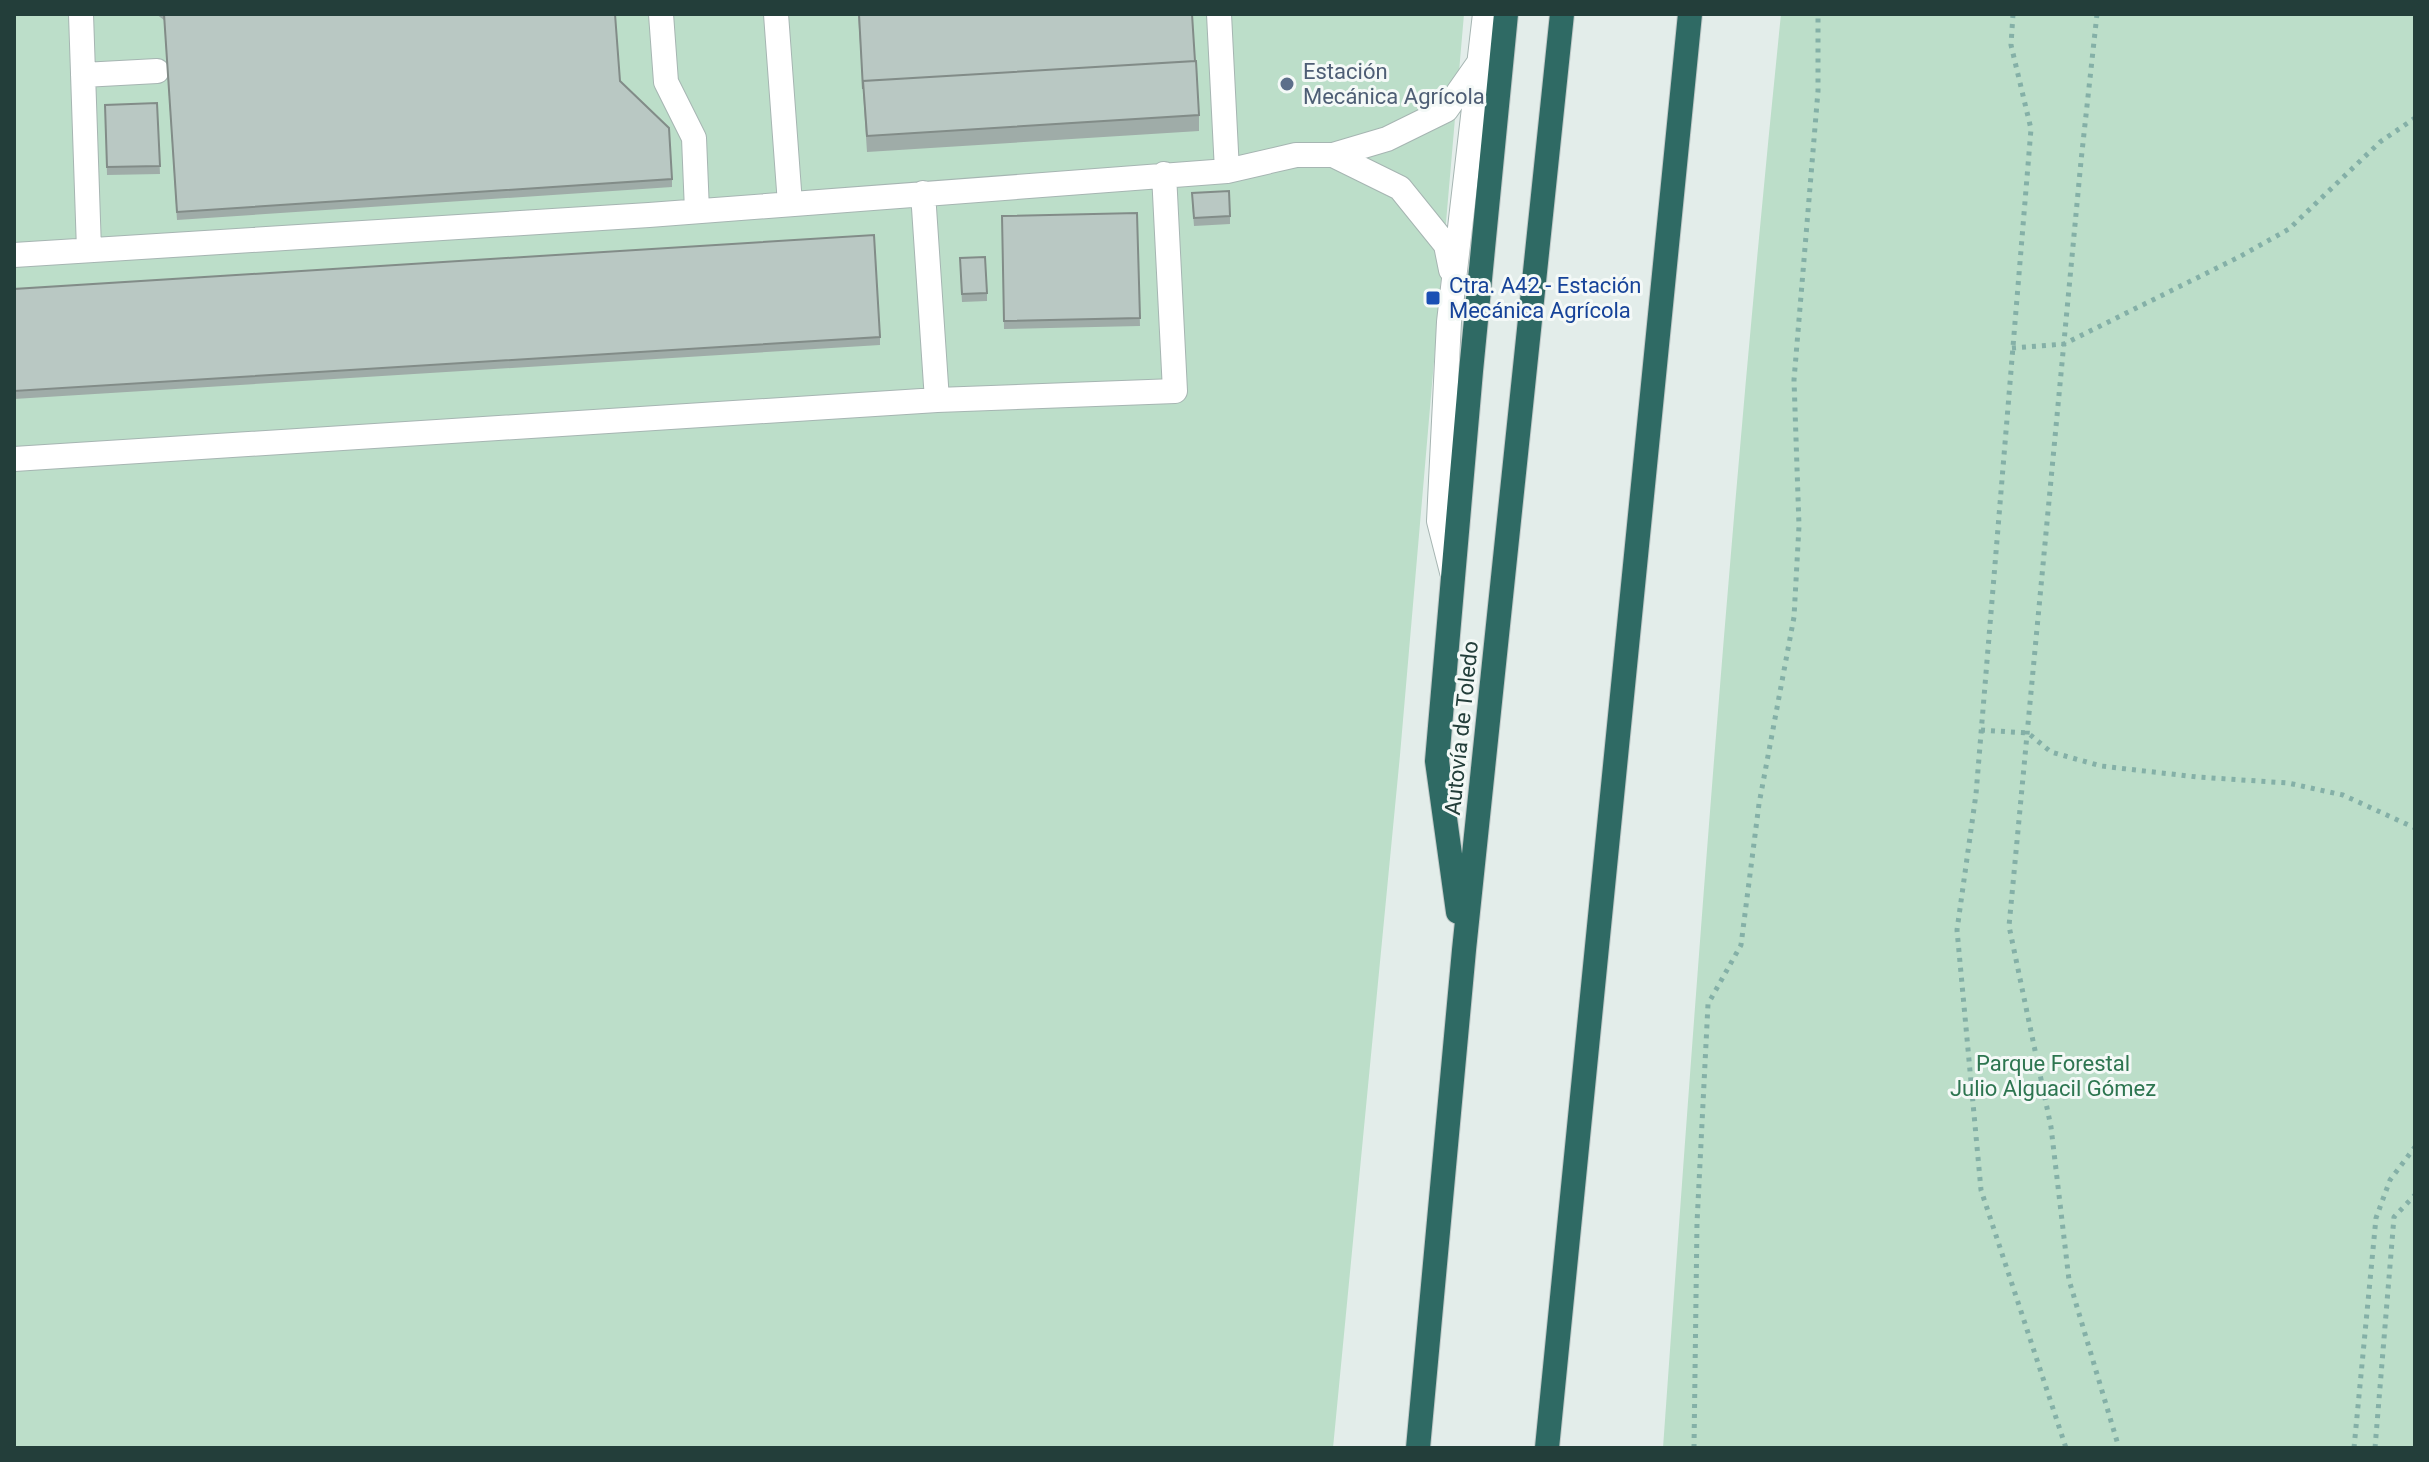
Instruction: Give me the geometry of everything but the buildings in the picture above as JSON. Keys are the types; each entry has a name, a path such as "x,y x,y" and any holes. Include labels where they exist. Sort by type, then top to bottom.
{"highway":[{"path":"1464,950 1437,761 1472,355 1506,14"},
{"name":"Autovía de Toledo","path":"1418,1448 1464,950 1562,14"},
{"path":"1547,1448 1690,14"}],"lane":[{"path":"81,14 89,250"},
{"path":"661,14 666,82 694,138 697,211"},
{"path":"776,14 790,204"},
{"path":"1219,14 1227,171"},
{"path":"1454,581 1439,521 1449,322 1485,14"},
{"path":"14,255 697,211 1227,171 1296,155 1333,155 1387,139 1446,110 1481,60"},
{"path":"83,75 157,71"},
{"path":"1333,155 1400,188 1446,245 1454,288"},
{"path":"14,459 937,400 1175,391 1164,174"},
{"path":"923,193 937,400"}],"path":[{"path":"1694,1448 1697,1223 1708,1004 1741,945 1759,804 1794,617 1799,526 1794,380 1818,91 1818,14"},
{"path":"2013,14 2011,45 2031,129 1976,794 1957,930 1981,1190 2066,1448"},
{"path":"2097,14 2009,926 2051,1127 2069,1280 2119,1448"},
{"path":"2012,348 2064,344 2289,229 2380,142 2415,118"},
{"path":"1981,730 2028,733 2051,752 2101,766 2288,783 2343,795 2415,828"},
{"path":"2354,1448 2376,1218 2390,1180 2415,1147"},
{"path":"2375,1448 2394,1217 2415,1195"}],"green space":[{"path":"14,14 1464,14 1400,755 1333,1448 14,1448"},
{"name":"Parque Forestal Julio Alguacil Gómez","path":"1781,14 2415,14 2415,1448 1663,1448 1731,551"}],"place":[{"name":"Estación Mecánica Agrícola","path":"1287,84"},
{"name":"Ctra. A42 - Estación Mecánica Agrícola","path":"1433,298"}]}
